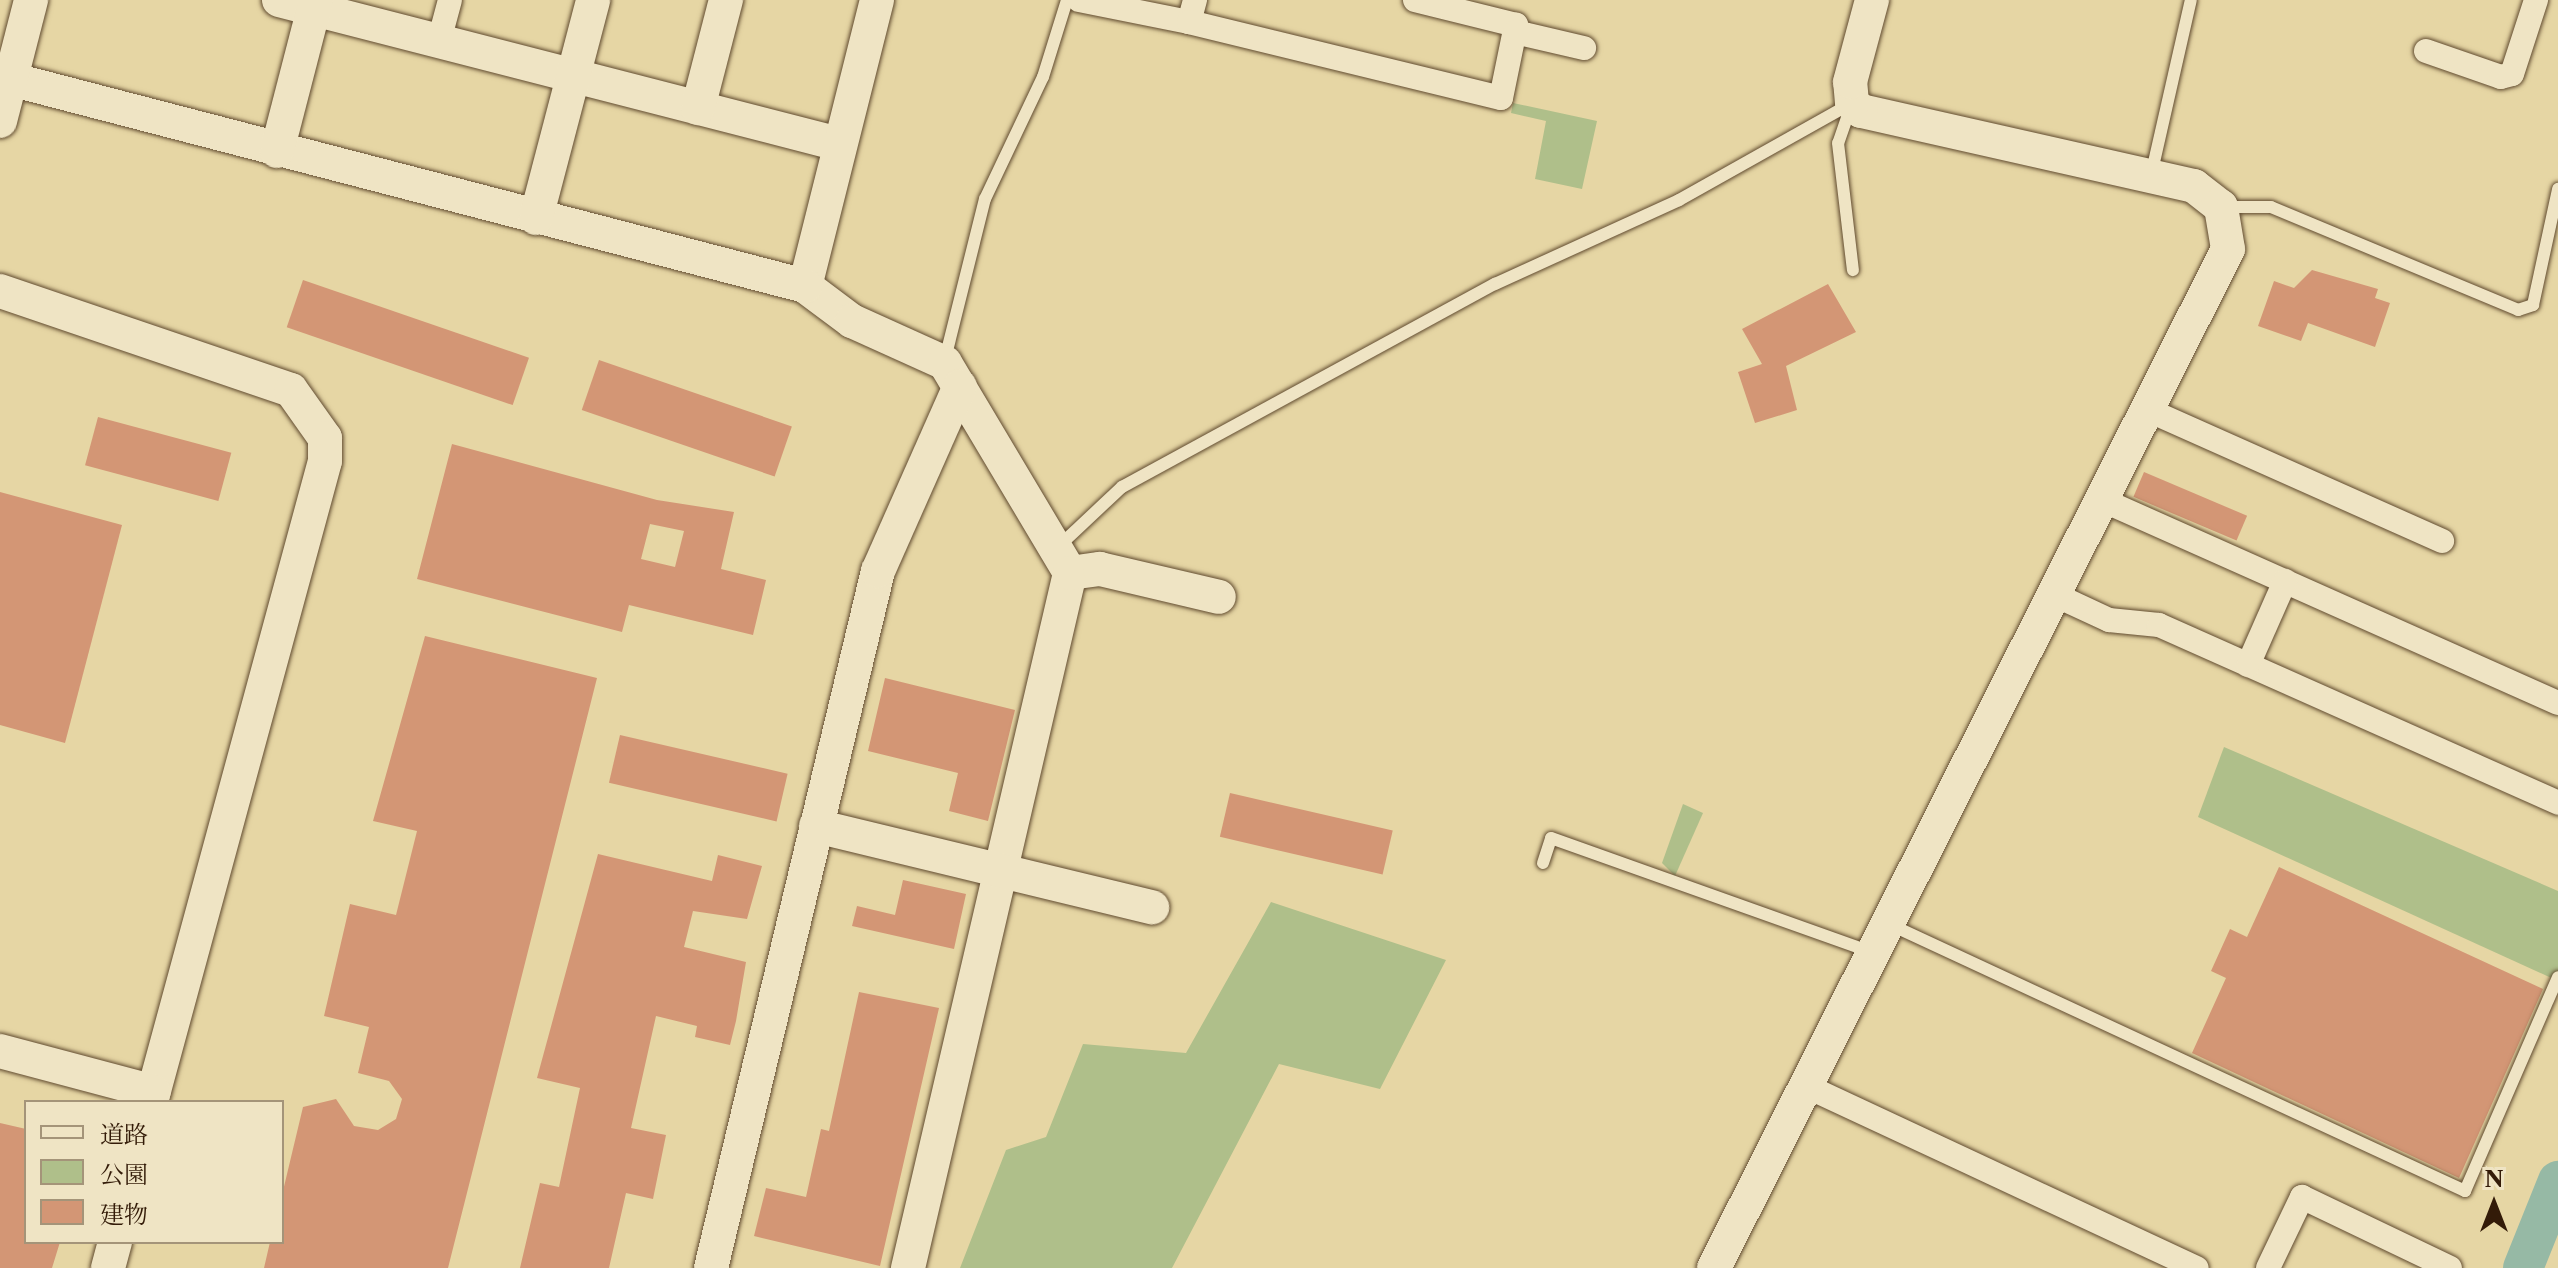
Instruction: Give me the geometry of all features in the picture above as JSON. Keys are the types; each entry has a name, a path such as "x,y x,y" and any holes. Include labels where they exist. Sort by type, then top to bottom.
{"street":[{"path":"0,121 31,0"},
{"path":"279,0 315,4 439,41 839,144"},
{"path":"439,41 450,0"},
{"path":"536,218 593,0"},
{"path":"698,108 726,0"},
{"path":"805,286 877,0"},
{"path":"1079,0 1192,11 1501,98 1516,25 1415,0"},
{"path":"1714,1268 2228,249 2221,207 2194,186 2152,171 1871,116 1852,103 1850,82 1872,0"},
{"path":"2426,51 2501,77 2512,74 2536,0"},
{"path":"277,151 315,4"},
{"path":"1515,32 1584,48"},
{"path":"10,79 805,286 852,321 952,374 1063,561 1003,871 908,1268"},
{"path":"0,291 291,390 325,438 325,461 153,1097 0,1051"},
{"path":"711,1268 878,571 952,374"},
{"path":"2148,410 2442,541"},
{"path":"2100,499 2558,703"},
{"path":"1063,561 1219,597"},
{"path":"2248,665 2285,581"},
{"path":"2053,594 2109,620 2159,625 2558,803"},
{"path":"816,826 1152,907"},
{"path":"1806,1086 2197,1268"},
{"path":"2268,1268 2302,1197 2450,1268"},
{"path":"108,1268 114,1244"}],"lane":[{"path":"952,374 985,199 1043,77 1067,0"},
{"path":"2152,171 2191,0"},
{"path":"1852,103 1838,143 1853,270"},
{"path":"1063,561 1122,487 1495,284 1679,200 1852,103"},
{"path":"2221,207 2271,207 2518,310 2533,305 2558,189"},
{"path":"1543,863 1551,838 1882,938 2465,1191 2558,977"}],"green space":[{"path":"1513,103 1597,121 1582,189 1535,179 1546,121 1511,113"},
{"path":"2224,747 2558,891 2558,981 2198,817"},
{"path":"1683,804 1703,813 1675,876 1662,863"},
{"path":"1271,902 1446,960 1380,1089 1279,1064 1172,1268 960,1268 1006,1150 1046,1137 1083,1044 1186,1053"}],"building":[{"path":"2312,270 2378,289 2375,298 2390,303 2375,347 2308,323 2301,341 2258,326 2274,281 2294,288"},
{"path":"303,280 529,358 513,405 287,327"},
{"path":"1828,284 1856,332 1786,366 1797,410 1755,423 1738,372 1762,364 1742,329"},
{"path":"599,360 792,426 775,477 582,410"},
{"path":"98,417 231,453 218,501 85,465"},
{"path":"452,444 657,500 734,512 721,569 766,580 753,635 629,605 622,632 417,579","holes":["650,524 684,531 675,567 641,559"]},
{"path":"2144,472 2247,516 2237,541 2133,497"},
{"path":"0,492 122,525 65,743 0,725"},
{"path":"425,636 597,678 448,1268 264,1268 270,1244 284,1244 284,1187 303,1107 336,1099 354,1126 378,1130 396,1119 402,1099 389,1081 358,1073 369,1027 324,1016 350,904 396,915 417,831 373,821"},
{"path":"885,678 1015,710 988,821 949,811 958,773 868,751"},
{"path":"620,735 788,774 777,821 609,783"},
{"path":"1230,793 1393,831 1383,874 1220,837"},
{"path":"598,854 712,881 718,855 762,866 747,919 693,911 684,947 746,962 736,1021 730,1045 695,1037 697,1026 656,1016 631,1128 666,1135 653,1199 626,1193 609,1268 520,1268 540,1183 559,1187 580,1088 537,1078"},
{"path":"2279,867 2543,989 2459,1178 2192,1053 2226,978 2211,971 2230,929 2247,937"},
{"path":"903,880 966,894 954,949 852,926 857,906 895,915"},
{"path":"859,992 939,1008 880,1266 754,1236 766,1188 806,1197 821,1129 829,1131"},
{"path":"0,1123 24,1129 24,1244 59,1244 52,1268 0,1268"}],"waterway":[{"path":"2523,1268 2558,1181"}]}
